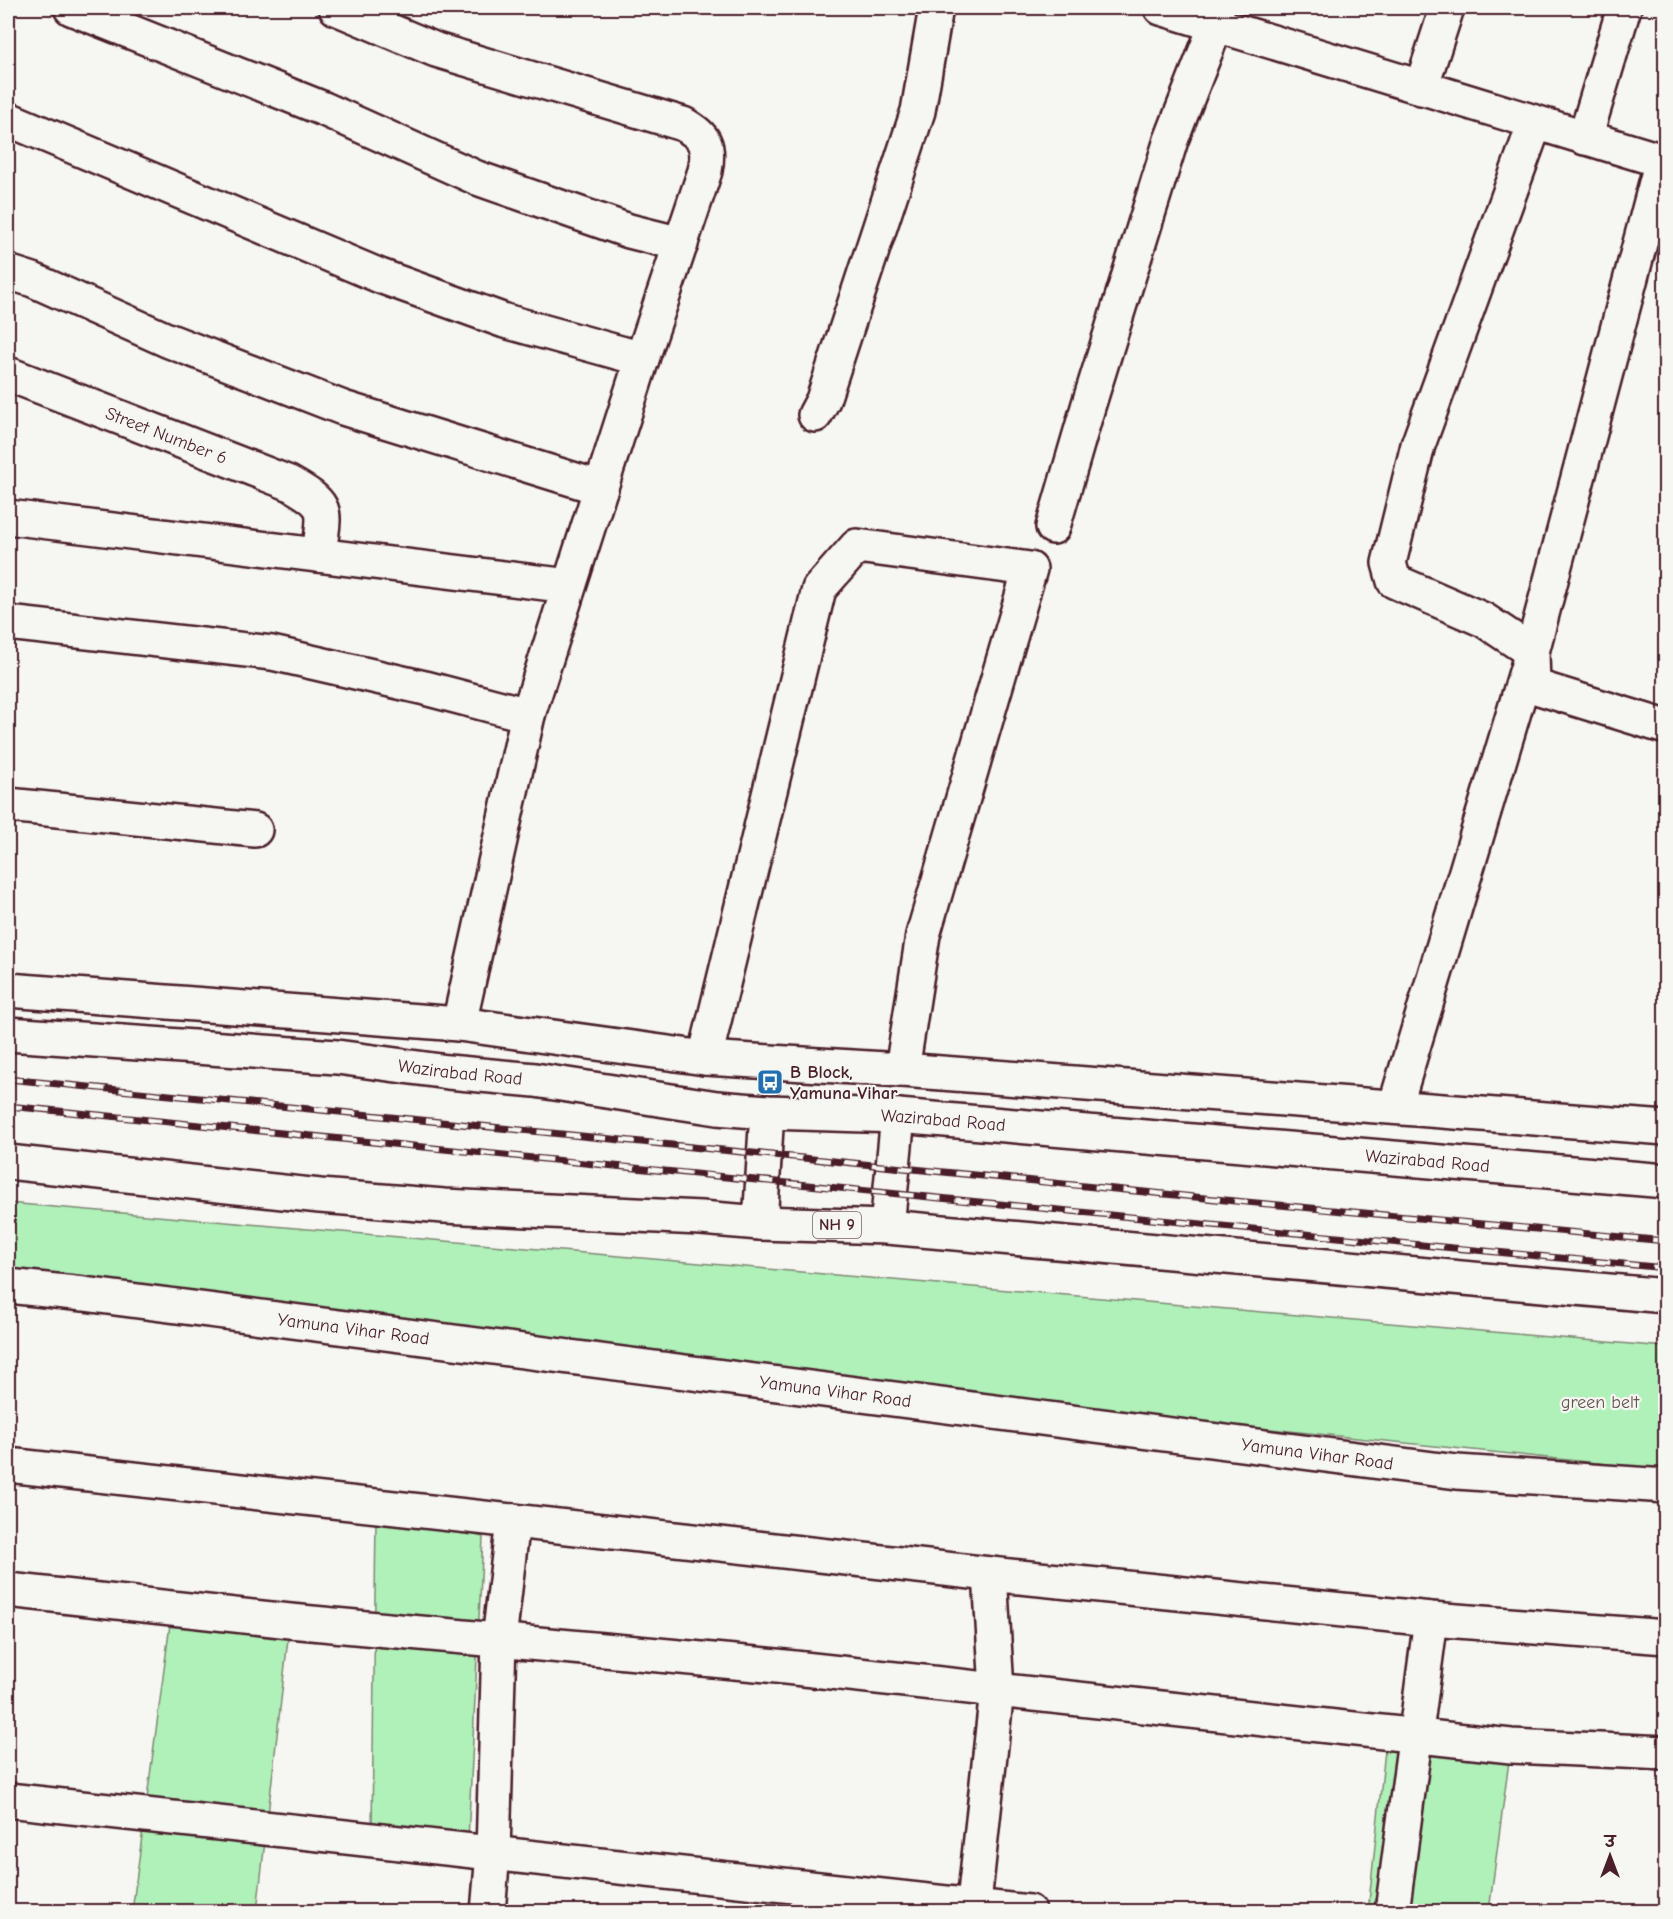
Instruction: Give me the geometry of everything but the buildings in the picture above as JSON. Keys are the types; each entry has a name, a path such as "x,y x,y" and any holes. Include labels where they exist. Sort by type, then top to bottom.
{"main road":[{"path":"71,8 324,109 477,178 629,231 681,244"},
{"path":"336,8 436,50 683,124 698,133 705,143 708,155 705,171 528,715 459,1024"},
{"path":"815,415 823,400 918,111 936,8"},
{"path":"1161,8 1216,16 1421,88 1664,161 1532,652 1395,1107"},
{"path":"1421,88 1447,8"},
{"path":"1585,138 1624,8"},
{"path":"1053,527 1167,151 1216,16"},
{"path":"8,119 380,276 505,321 642,359"},
{"path":"1532,652 1484,620 1394,581 1389,563 1418,445 1535,123"},
{"path":"8,272 33,280 167,340 343,408 601,488"},
{"name":"Street Number 6","path":"8,374 289,483 312,496 321,505 323,515 319,555"},
{"path":"8,517 569,586"},
{"path":"705,1059 819,589 857,546 1030,569 923,935 902,1070"},
{"path":"8,623 272,653 425,688 528,715"},
{"path":"1532,652 1533,686 1665,727"},
{"path":"8,805 255,830"},
{"path":"8,990 459,1024 705,1059 902,1070 1665,1128"},
{"name":"Wazirabad Road","path":"8,1034 337,1057 448,1072 535,1080 693,1105 767,1112 898,1116 1665,1180"},
{"path":"760,1223 767,1112"},
{"path":"886,1227 898,1116"},
{"name":"NH 9","path":"8,1162 320,1196 444,1206 760,1223 886,1227 1665,1296"},
{"name":"Yamuna Vihar Road","path":"8,1286 1457,1472 1665,1486"},
{"path":"8,1465 990,1574 1431,1619 1665,1637"},
{"path":"488,1911 493,1853 499,1640 513,1521"},
{"path":"973,1908 997,1690 990,1574"},
{"path":"8,1590 201,1612 756,1664 1511,1746 1665,1753"},
{"path":"1392,1911 1431,1619"},
{"path":"8,1800 973,1908 1029,1911"}],"green space":[{"name":"green belt","path":"8,1203 1665,1347 1665,1470 8,1298"},
{"path":"376,1519 427,1523 483,1537 468,1840 372,1830"},
{"path":"172,1609 290,1621 257,1911 132,1912"},
{"path":"1387,1731 1511,1746 1489,1911 1368,1912"}],"railway":[{"path":"8,1079 1235,1201 1666,1241"},
{"path":"8,1106 1666,1268"}],"place":[{"name":"B Block, Yamuna Vihar","path":"770,1082"}]}
